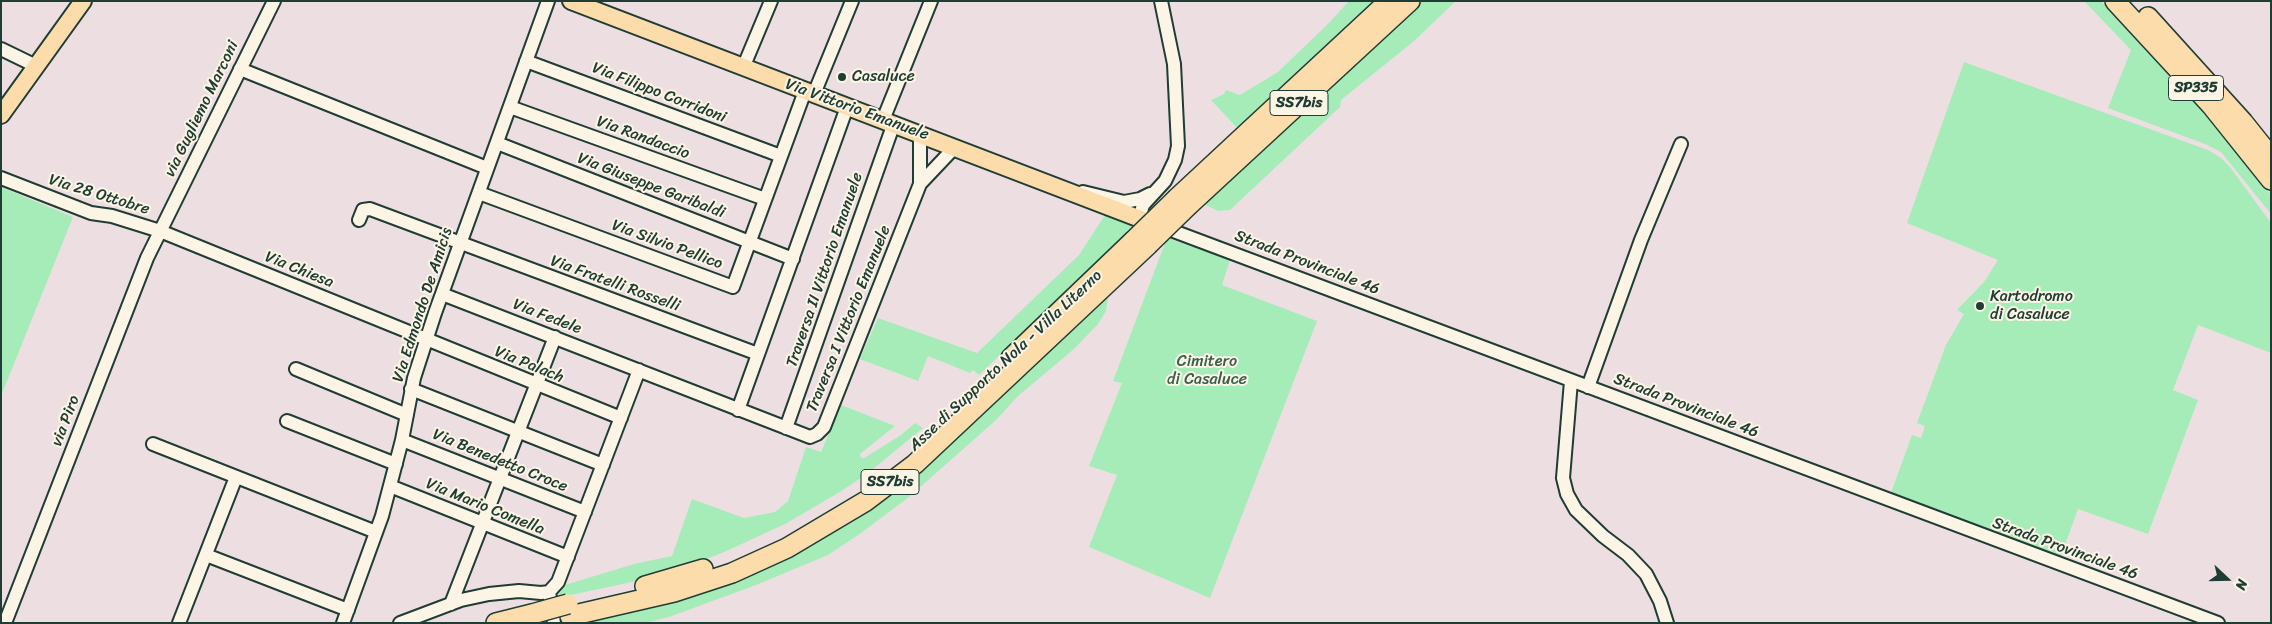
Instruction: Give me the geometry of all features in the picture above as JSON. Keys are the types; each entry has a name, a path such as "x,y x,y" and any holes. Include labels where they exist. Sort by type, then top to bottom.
{"highway":[{"name":"Asse di Supporto Nola - Villa Literno","path":"496,623 564,614 726,562 771,542 853,496 892,468 1140,243 1388,1"},
{"name":"Asse di Supporto Nola - Villa Literno","path":"1183,202 1410,1"},
{"name":"SP335","path":"2115,1 2211,105 2271,180"},
{"name":"SP335","path":"2133,1 2211,86 2271,157"}],"main road":[{"path":"1,115 83,1"},
{"name":"Via Vittorio Emanuele","path":"571,1 743,68 920,133 1143,220"}],"street":[{"name":"via Gugliemo Marconi","path":"160,231 274,1"},
{"name":"Via Edmondo De Amicis","path":"343,623 376,532 390,486 402,440 412,389 426,340 548,1"},
{"path":"743,68 771,1"},
{"name":"Via Silvio Pellico","path":"479,193 733,286 781,156 852,1"},
{"path":"1074,193 1091,192 1124,202 1140,199 1157,190 1165,181 1175,160 1178,131 1174,64 1160,1"},
{"name":"Traversa II Vittorio Emanuele","path":"786,428 927,2"},
{"path":"1,49 36,66"},
{"name":"Via Filippo Corridoni","path":"526,61 781,156"},
{"path":"240,69 487,168"},
{"path":"738,410 847,106"},
{"name":"Via Randaccio","path":"510,107 765,199"},
{"name":"Traversa I Vittorio Emanuele","path":"786,428 810,437 817,434 824,427 920,184 920,133"},
{"name":"Via Giuseppe Garibaldi","path":"497,143 793,259"},
{"path":"1588,387 1641,240 1681,144"},
{"name":"Traversa I Vittorio Emanuele","path":"920,184 955,147"},
{"name":"Via 28 Ottobre","path":"1,178 92,214 112,216 160,231"},
{"path":"1143,220 1151,210 1157,190"},
{"path":"1157,190 1155,213 1175,232"},
{"name":"Via Fratelli Rosselli","path":"359,220 363,210 370,208 758,354"},
{"name":"Strada Provinciale 46","path":"1143,220 2218,623"},
{"name":"Via Chiesa","path":"160,231 426,340"},
{"name":"via Piro","path":"5,623 147,258 160,231"},
{"name":"Via Fedele","path":"442,294 786,428"},
{"path":"451,604 555,337"},
{"name":"Via Palach","path":"426,340 536,386 621,418"},
{"path":"296,369 407,415"},
{"path":"400,623 451,604 489,594 506,591 549,592 558,582 639,370"},
{"path":"1571,381 1563,478 1566,494 1576,510 1603,536 1628,555 1646,574 1660,601 1667,623"},
{"path":"412,389 603,465"},
{"path":"287,421 396,464"},
{"name":"Via Benedetto Croce","path":"402,440 585,512"},
{"path":"153,444 376,532"},
{"path":"179,623 236,477"},
{"name":"Via Mario Comella","path":"390,486 568,557"},
{"path":"206,555 348,610"},
{"path":"549,592 564,614"}],"green space":[{"path":"1349,1 1378,1 1240,131 1211,100 1224,94 1226,90 1240,95 1278,72"},
{"path":"1419,1 1456,1 1414,41 1341,100 1340,107 1230,210 1218,211 1204,204"},
{"path":"2084,1 2101,1 2187,93 2237,151 2271,195 2271,214 2221,152 2205,144 2108,108 2131,50"},
{"path":"1964,62 2208,150 2221,158 2230,167 2271,223 2271,353 2198,325 2173,390 2198,400 2148,534 2078,509 2061,556 1891,493 1912,435 1921,438 1925,426 1917,423 1946,345 1964,314 1957,310 1984,282 1998,260 1907,223"},
{"path":"1,187 73,217 1,396"},
{"path":"1105,215 1136,226 979,375 973,370 970,373 928,356 918,381 860,359 878,318 977,353 1079,255"},
{"name":"Cimitero di Casaluce","path":"1167,238 1230,260 1222,285 1317,321 1210,598 1089,547 1117,475 1089,466 1122,383 1113,381"},
{"path":"1109,292 1106,311 1098,324 1074,349 1018,396 996,420 909,497 828,555 756,585 669,617 645,623 579,623 812,542"},
{"path":"841,405 895,426 860,454 861,458 901,435 915,423 923,428 868,473 843,490 787,523 731,549 707,559 637,581 566,596 558,595 565,585 634,564 672,556 692,499 744,518 775,512 788,501 806,447 821,452"}],"place":[{"name":"Casaluce","path":"842,77"},
{"name":"Kartodromo di Casaluce","path":"1980,306"}]}
